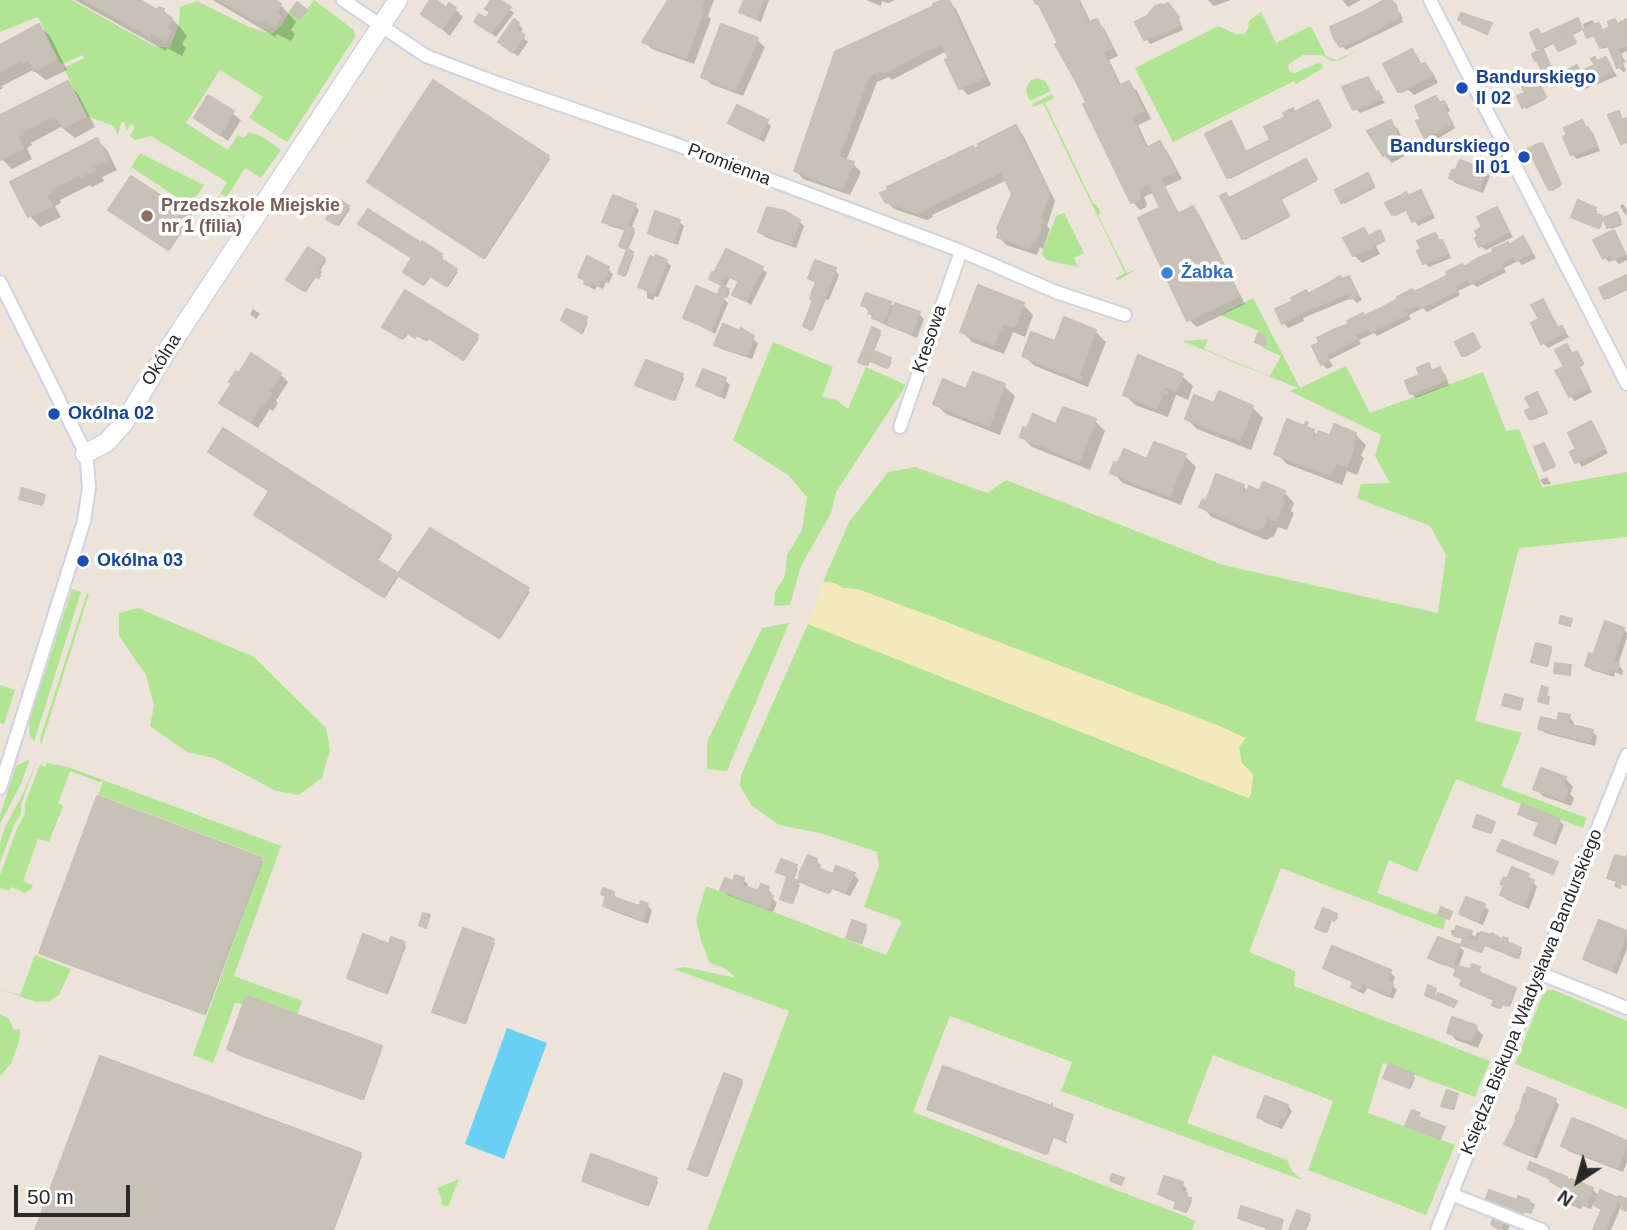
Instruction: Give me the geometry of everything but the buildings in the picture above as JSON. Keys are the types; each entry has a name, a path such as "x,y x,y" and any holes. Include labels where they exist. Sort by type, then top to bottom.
{"street":[{"name":"Promienna","path":"342,0 380,27 438,61 672,143 961,251 1056,292 1125,315"},
{"name":"Okólna","path":"85,454 107,442 124,423 167,351 398,0"},
{"path":"1430,0 1627,384"},
{"name":"Kresowa","path":"900,426 961,251"},
{"path":"0,282 85,454 89,487 86,514 0,788"},
{"name":"Księdza Biskupa Władysława Bandurskiego","path":"1437,1230 1627,754"},
{"path":"1539,973 1627,1008"},
{"path":"1451,1194 1542,1230"}],"green space":[{"path":"0,0 72,0 154,46 170,48 179,24 180,7 197,1 249,27 272,34 281,26 289,12 300,19 314,0 354,30 355,37 287,142 249,118 263,97 220,70 186,123 228,150 238,135 244,138 248,132 263,137 281,150 261,178 245,168 227,197 221,194 215,203 227,182 151,136 135,140 130,136 135,127 131,124 126,132 125,122 121,122 118,136 114,126 86,116 64,68 84,58 83,55 62,64 57,59 38,17 0,32"},
{"path":"1261,12 1276,43 1311,26 1326,56 1337,60 1363,47 1340,60 1332,61 1321,55 1303,55 1288,65 1289,71 1294,73 1319,63 1323,68 1296,84 1294,81 1173,142 1135,68 1218,26 1236,34 1244,34 1249,21"},
{"path":"1037,78 1045,81 1051,91 1030,101 1026,92 1027,86 1031,80"},
{"path":"1052,94 1054,98 1045,103 1094,205 1096,204 1101,213 1098,215 1127,273 1137,269 1117,281 1116,278 1125,273 1043,103 1033,107 1032,104"},
{"path":"140,153 204,185 190,206 131,167"},
{"path":"1064,213 1084,253 1074,258 1078,267 1046,260 1042,253 1056,216"},
{"path":"1253,298 1300,388 1346,366 1370,413 1483,372 1506,431 1519,429 1542,487 1627,472 1627,537 1519,548 1475,721 1522,733 1501,786 1587,818 1583,828 1456,779 1417,872 1389,860 1377,893 1446,918 1443,930 1281,868 1249,952 1295,971 1294,986 1490,1061 1475,1097 1383,1063 1368,1113 1455,1145 1426,1215 1308,1170 1333,1101 1213,1055 1187,1123 1287,1160 1292,1171 1302,1180 1061,1091 1072,1062 950,1016 913,1112 1187,1217 1195,1221 1192,1230 707,1230 789,1011 674,969 685,967 736,978 726,969 710,963 702,944 696,920 706,886 886,955 902,921 864,907 879,866 877,852 820,833 779,825 752,806 740,786 741,775 808,624 1248,798 1239,747 1245,739 933,617 857,589 823,582 849,522 888,472 915,467 987,493 1006,480 1223,565 1438,613 1446,555 1430,526 1357,498 1361,484 1390,483 1375,456 1381,435 1290,391 1298,388 1182,341 1208,339 1204,349 1270,376 1281,356 1263,348 1265,341 1259,331 1220,315"},
{"path":"773,342 833,367 822,397 835,399 848,409 866,367 906,385 836,492 831,513 801,566 790,605 774,606 775,592 785,576 787,555 802,530 807,497 788,475 733,440"},
{"path":"72,589 81,592 34,742 30,735 29,722"},
{"path":"87,593 89,594 41,745 40,739"},
{"path":"138,608 254,657 326,728 330,750 322,778 299,795 276,791 214,758 187,752 150,726 154,706 146,675 119,636 119,613"},
{"path":"789,623 727,771 707,769 707,742 762,628"},
{"path":"0,685 15,690 4,724 0,723"},
{"path":"30,759 21,784 0,824 0,815 16,766"},
{"path":"37,760 21,805 21,814 14,825 0,863 0,843 5,827"},
{"path":"47,763 68,767 281,846 234,976 302,1001 297,1015 235,1003 213,1063 193,1055 264,857 98,795 103,781 99,782 70,771 58,803 63,806 49,842 38,839 23,881 33,885 31,889 25,893 11,887 9,891 0,888 0,875 25,814 25,803 40,765 45,767"},
{"path":"35,955 71,969 59,995 49,1001 36,1002 0,989 20,995"},
{"path":"1547,990 1554,990 1627,1021 1627,1109 1515,1064 1542,996"},
{"path":"0,1014 9,1019 14,1030 20,1029 20,1032 11,1064 0,1076"},
{"path":"459,1179 448,1207 441,1204 442,1199 437,1188"}],"sand":[{"path":"823,582 857,589 933,617 1246,738 1239,747 1241,762 1253,774 1249,798 808,624"}],"water":[{"path":"507,1028 547,1043 504,1159 465,1144"}],"place":[{"name":"Bandurskiego II 02","path":"1462,88"},
{"name":"Bandurskiego II 01","path":"1524,157"},
{"name":"Przedszkole Miejskie nr 1 (filia)","path":"147,216"},
{"name":"Żabka","path":"1167,273"},
{"name":"Okólna 02","path":"54,414"},
{"name":"Okólna 03","path":"83,561"}]}
